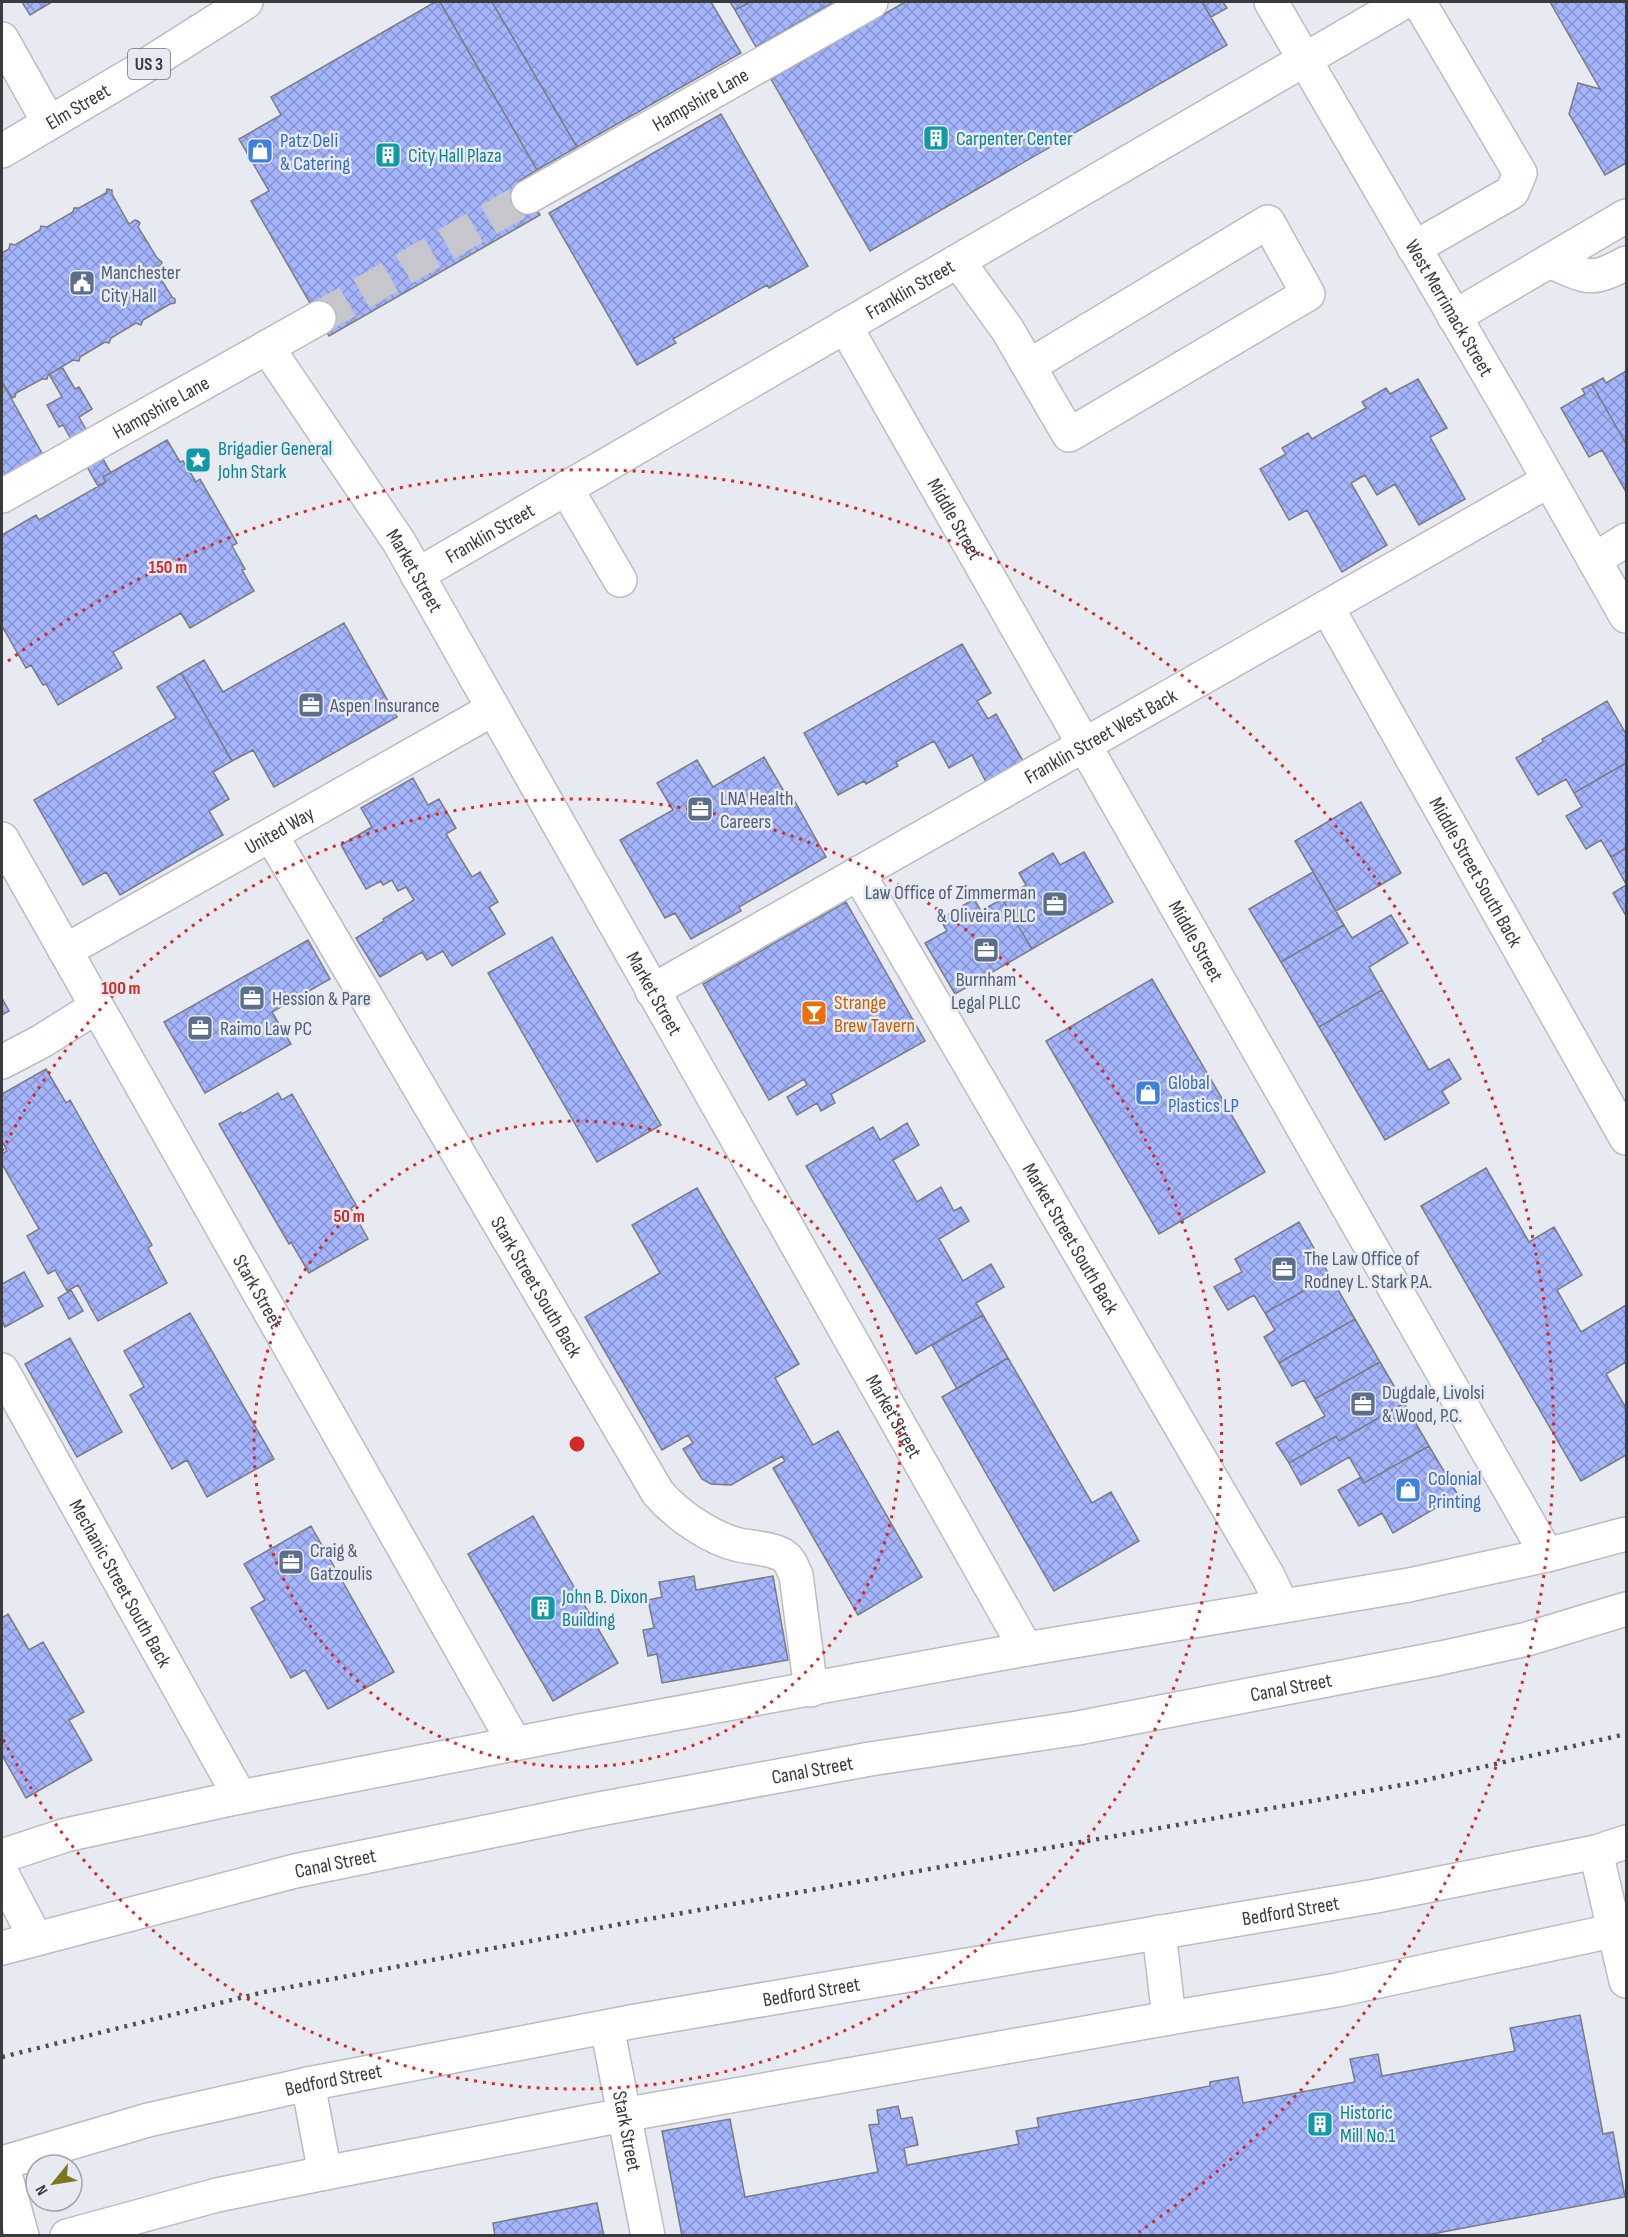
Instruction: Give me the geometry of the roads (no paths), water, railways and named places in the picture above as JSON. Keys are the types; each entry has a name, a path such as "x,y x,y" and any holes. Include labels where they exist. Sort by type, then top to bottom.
{"street":[{"name":"Elm Street","path":"2,151 134,73 246,2"},
{"name":"Hampshire Lane","path":"528,196 871,2"},
{"name":"West Merrimack Street","path":"1271,2 1626,616"},
{"name":"Franklin Street","path":"417,575 1404,2"},
{"path":"1414,248 1512,192 1520,173 1419,2"},
{"path":"2,39 49,123"},
{"path":"1454,317 1626,216"},
{"path":"958,261 1007,329 1069,435 1308,294 1268,222 1029,366"},
{"path":"1549,261 1590,277 1608,273 1626,263"},
{"name":"Hampshire Lane","path":"2,496 319,318"},
{"name":"Middle Street","path":"846,326 1547,1555"},
{"name":"Market Street","path":"267,347 399,542 1026,1649"},
{"name":"Franklin Street West Back","path":"652,991 1548,481"},
{"path":"566,488 620,580"},
{"path":"1594,560 1626,540"},
{"name":"Middle Street South Back","path":"1327,607 1626,1138"},
{"name":"United Way","path":"65,951 493,709"},
{"name":"Stark Street South Back","path":"271,835 658,1493 668,1504 699,1527 736,1544 783,1555 789,1561 796,1575 811,1690"},
{"name":"Stark Street","path":"2,839 515,1744"},
{"name":"Market Street South Back","path":"858,873 1268,1576 1282,1606"},
{"path":"2,1062 42,1041 96,1007"},
{"name":"Mechanic Street South Back","path":"2,1370 240,1797"},
{"path":"2,1856 66,1835 240,1797 1026,1649 1409,1585 1547,1555 1626,1534"},
{"name":"Canal Street","path":"2,1948 295,1871 617,1806 870,1759 1078,1728 1441,1658 1527,1639 1626,1609"},
{"name":"Bedford Street","path":"2,2163 148,2120 308,2084 608,2026 1376,1896 1596,1852 1626,1842"},
{"path":"1596,1852 1620,1930 1626,1981"},
{"path":"2,1874 36,1939"},
{"path":"66,2235 217,2195 325,2173 623,2115 1337,1990 1620,1930"},
{"path":"1159,1932 1169,2018"},
{"name":"Stark Street","path":"608,2026 623,2115 648,2235"},
{"path":"308,2084 325,2173"},
{"path":"2,2163 22,2235"}],"tunnel":[{"path":"319,318 528,197"}],"railway":[{"path":"2,2057 264,1992 615,1925 1413,1783 1626,1734"}],"place":[{"name":"Carpenter Center","path":"936,138"},
{"name":"Patz Deli & Catering","path":"260,151"},
{"name":"City Hall Plaza","path":"388,155"},
{"name":"Manchester City Hall","path":"82,283"},
{"name":"Brigadier General John Stark","path":"198,460"},
{"name":"Aspen Insurance","path":"311,705"},
{"name":"LNA Health Careers","path":"700,809"},
{"name":"Law Office of Zimmerman & Oliveira PLLC","path":"1055,904"},
{"name":"Burnham Legal PLLC","path":"986,950"},
{"name":"Hession & Pare","path":"252,998"},
{"name":"Strange Brew Tavern","path":"814,1013"},
{"name":"Raimo Law PC","path":"200,1028"},
{"name":"Global Plastics LP","path":"1148,1093"},
{"name":"The Law Office of Rodney L. Stark P.A.","path":"1284,1269"},
{"name":"Dugdale, Livolsi & Wood, P.C.","path":"1363,1404"},
{"name":"Colonial Printing","path":"1408,1490"},
{"name":"Craig & Gatzoulis","path":"291,1562"},
{"name":"John B. Dixon Building","path":"543,1608"},
{"name":"Historic Mill No.1","path":"1320,2124"}]}
